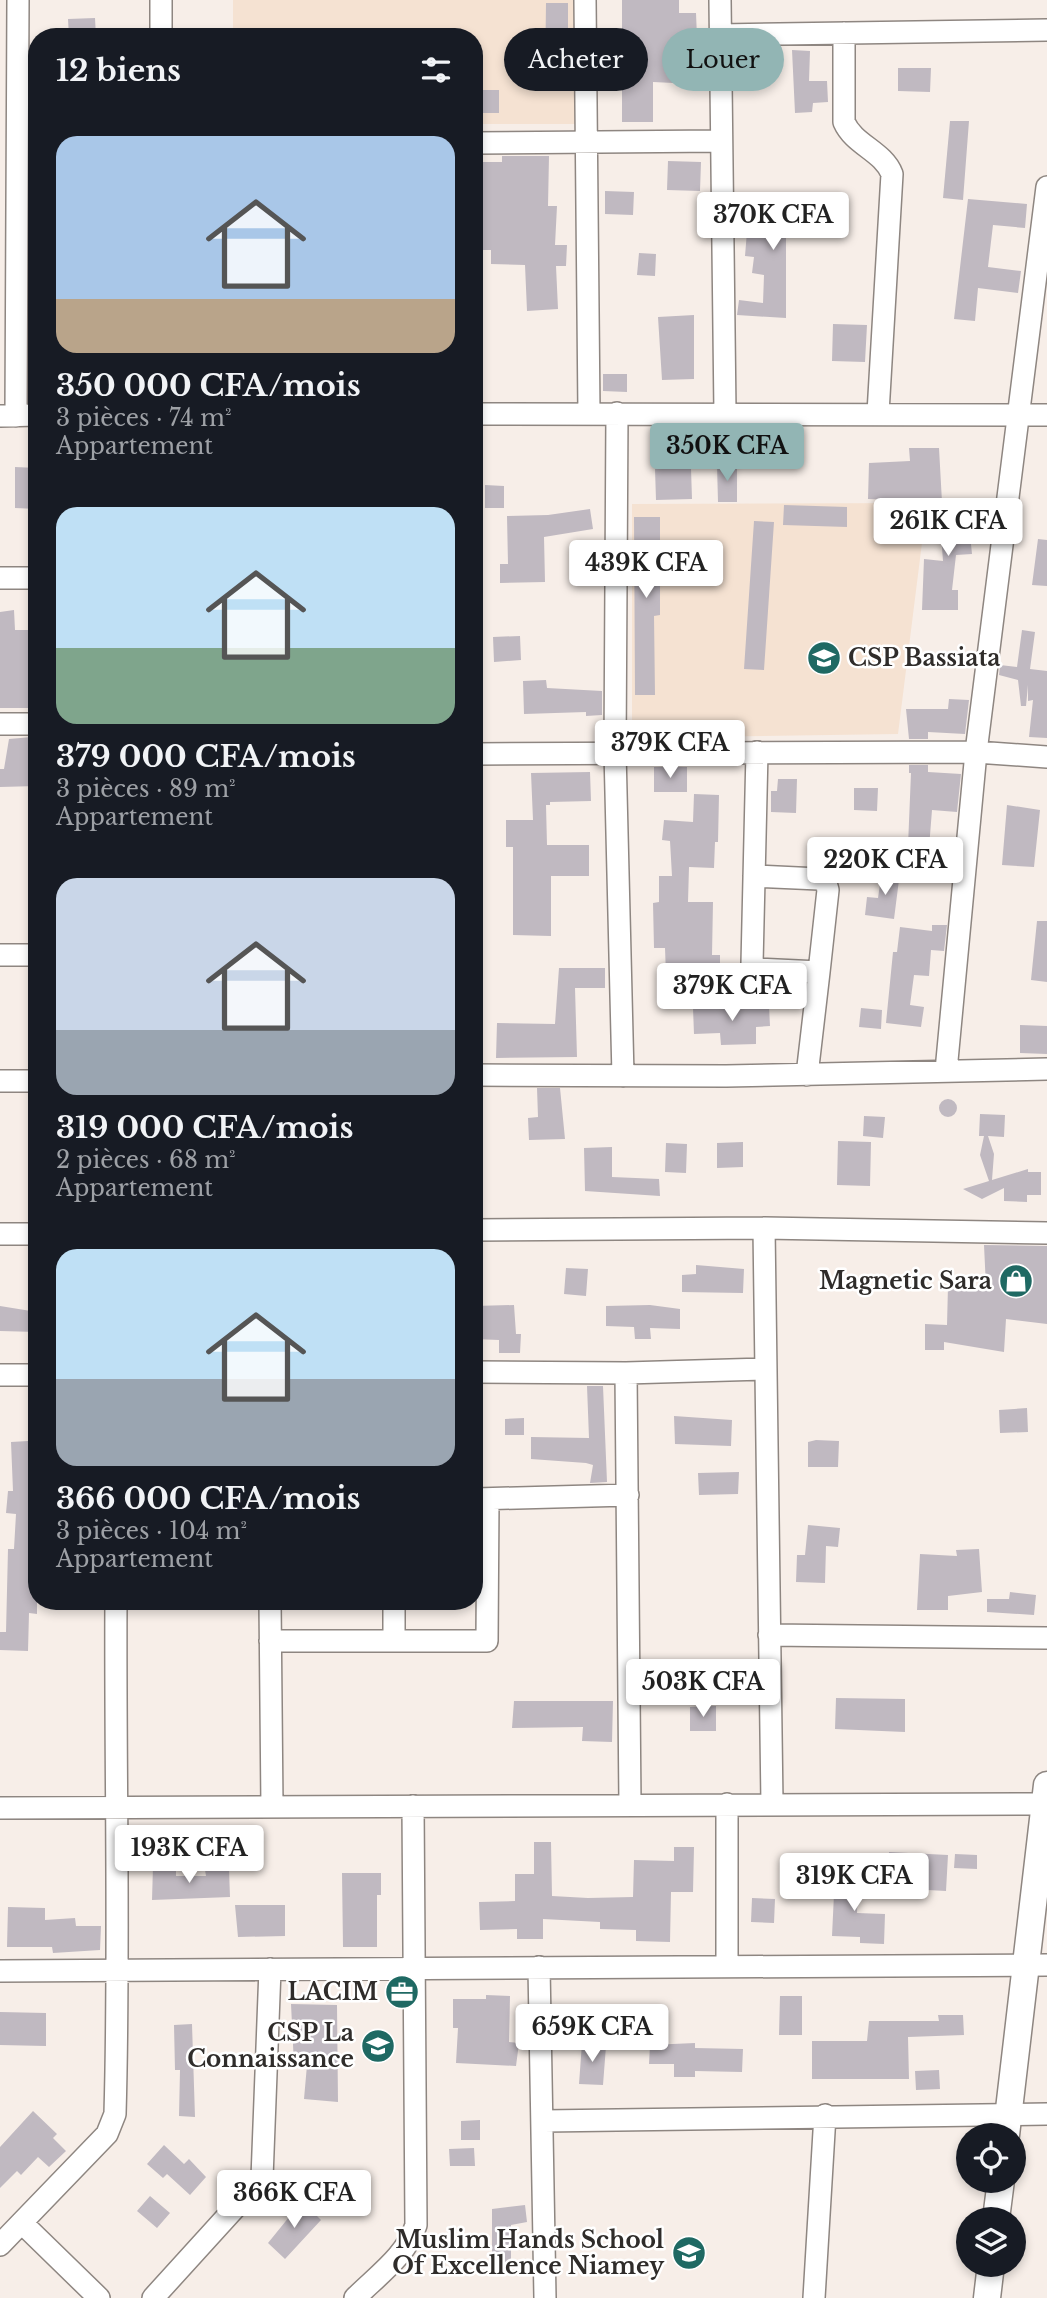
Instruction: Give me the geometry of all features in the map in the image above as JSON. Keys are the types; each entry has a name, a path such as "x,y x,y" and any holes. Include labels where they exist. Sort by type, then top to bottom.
{"street":[{"path":"18,0 9,36 28,150 18,416"},
{"path":"161,0 161,28"},
{"path":"585,0 589,414"},
{"path":"720,0 720,28"},
{"path":"784,34 1047,30"},
{"path":"844,33 844,122 848,131 883,159 892,174 878,413"},
{"path":"720,91 726,413"},
{"path":"483,143 720,141"},
{"path":"946,1072 976,752 1047,187"},
{"path":"617,413 615,752 623,1076"},
{"path":"483,414 1047,415"},
{"path":"0,578 28,578"},
{"path":"0,724 28,724"},
{"path":"757,752 754,968 819,971"},
{"path":"483,754 976,752 1047,757"},
{"path":"754,876 819,878 826,883 828,890 807,1075"},
{"path":"0,955 28,955"},
{"path":"483,1074 807,1075 1047,1069"},
{"path":"0,1081 28,1081"},
{"path":"483,1230 764,1228 1047,1233"},
{"path":"764,1228 772,1804"},
{"path":"0,1234 28,1234"},
{"path":"483,1372 626,1373 766,1369"},
{"path":"626,1373 630,1805"},
{"path":"0,1376 28,1375"},
{"path":"483,1499 628,1495"},
{"path":"270,1642 394,1641 480,1644 487,1641 483,1546"},
{"path":"0,2245 107,2134 113,2124 119,1970 115,1808 116,1610"},
{"path":"270,1610 272,1807"},
{"path":"394,1610 394,1641"},
{"path":"769,1635 1047,1638"},
{"path":"0,1808 772,1804 1046,1798 1037,1965 1007,2123"},
{"path":"727,1804 727,1965"},
{"path":"355,2298 403,2251 411,2239 415,2225 414,1806"},
{"path":"0,1971 1037,1965"},
{"path":"539,1967 544,2121 545,2298"},
{"path":"153,2298 262,2178 270,1969"},
{"path":"1011,2123 1047,2114"},
{"path":"544,2121 825,2115 987,2123"},
{"path":"814,2298 825,2115"},
{"path":"22,2223 99,2298"},
{"path":"987,2298 989,2277"}],"shaded area":[{"path":"233,0 575,0 575,28 504,28 504,91 575,91 575,124 483,124 483,28 233,28"},
{"path":"927,503 898,734 632,738 632,504"}],"building":[{"path":"622,0 679,0 679,13 696,13 697,28 662,28 662,82 653,82 653,122 622,122 622,91 648,91 648,28 622,28"},
{"path":"546,3 568,3 568,28 546,28"},
{"path":"95,18 96,28 68,28 68,19"},
{"path":"792,50 810,51 809,81 827,81 828,102 813,103 812,112 795,113"},
{"path":"898,68 931,68 930,92 898,91"},
{"path":"483,90 499,90 499,113 483,113"},
{"path":"950,121 969,121 963,200 943,198"},
{"path":"502,156 549,156 548,206 557,206 555,245 567,245 566,266 556,266 558,309 527,311 525,265 491,264 491,250 483,250 483,162 502,162"},
{"path":"668,161 701,162 700,191 667,190"},
{"path":"605,191 634,192 633,215 605,214"},
{"path":"793,197 816,197 817,221 786,222 786,318 737,315 739,300 763,303 764,275 752,273 754,257 745,256 748,219 752,220 753,204 793,204"},
{"path":"968,199 1027,204 1025,228 993,225 988,267 1021,271 1018,293 978,288 975,321 954,319"},
{"path":"639,253 656,254 655,276 637,275"},
{"path":"694,315 694,379 662,380 658,317"},
{"path":"833,324 867,325 865,362 832,361"},
{"path":"603,374 627,374 627,392 603,391"},
{"path":"909,448 939,448 942,502 868,499 869,463 910,461"},
{"path":"717,465 737,465 737,502 718,502"},
{"path":"15,467 28,468 28,509 15,508"},
{"path":"691,468 692,499 656,500 655,469"},
{"path":"485,485 504,486 504,508 485,508"},
{"path":"784,505 847,507 847,527 783,525"},
{"path":"975,505 976,536 970,534 972,554 956,555 952,590 958,590 958,610 922,610 924,559 943,561 939,508"},
{"path":"590,509 593,529 544,537 545,582 500,583 500,564 508,564 507,516 548,515"},
{"path":"634,517 660,517 660,615 654,616 655,695 635,695"},
{"path":"754,521 774,522 764,670 744,669"},
{"path":"1038,539 1047,540 1047,586 1032,585"},
{"path":"14,610 15,630 28,630 28,708 0,708 0,612"},
{"path":"1022,630 1035,632 1030,669 1047,671 1047,738 1029,737 1033,700 1028,701 1028,685 1026,706 1021,706 1018,680 999,675 1000,665 1017,667"},
{"path":"520,636 521,660 494,662 493,637"},
{"path":"546,680 547,688 602,691 602,715 586,716 586,712 524,714 523,681"},
{"path":"949,699 969,700 965,734 928,732 928,739 909,739 906,709 948,709"},
{"path":"28,737 28,786 0,787 0,769 4,769 9,739"},
{"path":"909,765 928,765 928,772 961,774 957,812 932,810 929,848 940,849 939,871 907,870 911,773"},
{"path":"654,767 687,767 687,792 654,792"},
{"path":"590,772 591,801 550,802 550,805 546,805 547,845 589,845 589,876 551,876 551,936 513,935 513,847 506,847 506,820 533,820 531,773"},
{"path":"778,779 797,779 796,813 771,812 771,791 777,791"},
{"path":"854,788 878,788 877,811 854,810"},
{"path":"694,794 719,795 718,842 715,842 714,868 689,867 688,902 713,902 712,955 720,955 720,977 666,975 665,948 654,948 653,903 659,902 659,876 672,876 670,841 662,840 664,820 693,822"},
{"path":"1007,805 1040,810 1034,867 1002,865"},
{"path":"882,870 900,872 894,919 865,915 867,897 878,898"},
{"path":"1037,921 1047,921 1047,982 1031,980"},
{"path":"932,925 947,925 944,951 931,950 929,976 914,975 910,1005 924,1007 921,1027 886,1023 893,952 897,952 900,927 932,931"},
{"path":"559,968 605,968 605,988 575,988 577,1057 496,1058 497,1023 555,1024"},
{"path":"769,1006 770,1026 756,1027 756,1044 721,1045 720,1033 694,1034 693,1008 747,1009 746,1007"},
{"path":"861,1008 882,1010 881,1029 859,1027"},
{"path":"1020,1025 1047,1026 1047,1054 1020,1053"},
{"path":"537,1088 560,1088 565,1139 529,1140 528,1118 538,1117"},
{"path":"948,1099 956,1104 957,1108 952,1116 948,1117 940,1112 939,1108 944,1100"},
{"path":"980,1114 1005,1115 1004,1137 988,1136 994,1154 992,1180 1028,1169 1028,1172 1041,1172 1041,1195 1027,1195 1027,1202 1004,1201 1004,1188 982,1199 963,1189 989,1181 980,1155 984,1136 979,1136"},
{"path":"864,1116 885,1117 883,1138 863,1136"},
{"path":"838,1141 871,1142 870,1186 837,1185"},
{"path":"743,1142 743,1167 717,1168 717,1143"},
{"path":"666,1143 687,1144 686,1173 665,1172"},
{"path":"612,1147 612,1177 659,1179 660,1196 585,1191 584,1148"},
{"path":"984,1245 1047,1246 1047,1324 1006,1319 1004,1352 944,1342 944,1350 925,1350 925,1324 947,1325 948,1286 986,1287"},
{"path":"696,1265 744,1269 743,1293 682,1292 682,1275 696,1274"},
{"path":"566,1268 588,1269 586,1296 564,1294"},
{"path":"514,1305 516,1334 521,1334 520,1353 499,1353 499,1340 483,1339 483,1306"},
{"path":"650,1305 680,1309 680,1329 650,1328 651,1339 635,1339 634,1327 606,1326 606,1306"},
{"path":"0,1306 28,1311 28,1332 0,1331"},
{"path":"587,1386 603,1386 607,1482 590,1483 593,1465 531,1459 531,1437 589,1438"},
{"path":"1027,1408 1028,1432 1000,1433 999,1410"},
{"path":"674,1416 732,1420 731,1446 675,1444"},
{"path":"524,1418 524,1435 505,1435 505,1419"},
{"path":"28,1441 28,1610 37,1610 37,1614 29,1613 28,1651 0,1650 0,1632 6,1632 8,1549 14,1549 16,1514 6,1513 8,1491 13,1491 11,1442"},
{"path":"839,1441 838,1467 808,1467 808,1442"},
{"path":"739,1472 738,1494 699,1495 698,1473"},
{"path":"808,1525 840,1528 838,1547 826,1546 825,1583 796,1582 797,1555 805,1555"},
{"path":"979,1549 982,1592 948,1596 948,1610 917,1610 920,1554 957,1556 956,1550"},
{"path":"1010,1592 1036,1595 1034,1615 987,1612 987,1599 1009,1599"},
{"path":"836,1698 905,1699 905,1732 835,1729"},
{"path":"514,1701 613,1701 612,1742 582,1741 583,1727 512,1728"},
{"path":"716,1706 716,1731 690,1731 690,1707"},
{"path":"534,1842 551,1842 552,1896 588,1898 633,1897 634,1860 674,1861 674,1847 694,1847 693,1892 671,1892 670,1942 636,1941 636,1930 600,1929 600,1922 543,1919 543,1939 517,1939 517,1929 480,1930 479,1902 515,1901 515,1874 534,1874"},
{"path":"889,1852 948,1855 946,1891 909,1889 908,1894 887,1892"},
{"path":"955,1854 977,1855 977,1869 954,1868"},
{"path":"153,1866 176,1867 176,1876 206,1876 205,1870 229,1869 230,1897 152,1900"},
{"path":"342,1873 381,1873 381,1895 377,1895 377,1947 343,1947"},
{"path":"835,1873 859,1874 857,1913 885,1914 884,1944 860,1943 860,1937 832,1936"},
{"path":"752,1898 775,1899 774,1923 751,1922"},
{"path":"235,1905 285,1905 285,1936 238,1937"},
{"path":"8,1907 45,1908 45,1920 75,1918 76,1926 101,1926 100,1950 53,1953 52,1947 7,1947"},
{"path":"486,1995 510,1996 509,2042 519,2043 516,2066 456,2063 458,2028 453,2028 453,1999 486,1999"},
{"path":"780,1996 802,1996 802,2035 779,2035"},
{"path":"291,2004 337,2005 338,2102 304,2099 307,2065 294,2065"},
{"path":"0,2012 46,2013 46,2046 0,2045"},
{"path":"938,2015 963,2015 964,2035 908,2037 909,2079 812,2079 812,2041 867,2041 869,2021 939,2021"},
{"path":"192,2024 195,2117 179,2116 180,2070 175,2070 174,2025"},
{"path":"582,2043 606,2046 603,2085 579,2084"},
{"path":"695,2043 695,2048 743,2049 742,2072 695,2071 695,2077 674,2077 674,2064 649,2064 650,2045"},
{"path":"939,2070 940,2089 916,2090 915,2071"},
{"path":"33,2111 57,2134 53,2138 66,2151 49,2167 38,2157 21,2175 17,2171 0,2188 0,2147"},
{"path":"480,2120 480,2140 461,2140 461,2121"},
{"path":"164,2145 184,2164 189,2159 206,2177 190,2195 167,2174 163,2178 147,2164"},
{"path":"474,2148 475,2166 450,2166 449,2149"},
{"path":"150,2196 170,2213 157,2228 137,2211"},
{"path":"302,2201 321,2220 285,2259 268,2243"},
{"path":"525,2205 527,2222 511,2225 511,2265 492,2265 492,2209"}],"place":[{"name":"CSP Bassiata","path":"824,658"},
{"name":"Magnetic Sara","path":"1016,1281"},
{"name":"LACIM","path":"402,1992"},
{"name":"CSP La Connaissance","path":"378,2046"},
{"name":"Muslim Hands School Of Excellence Niamey","path":"689,2253"}]}
